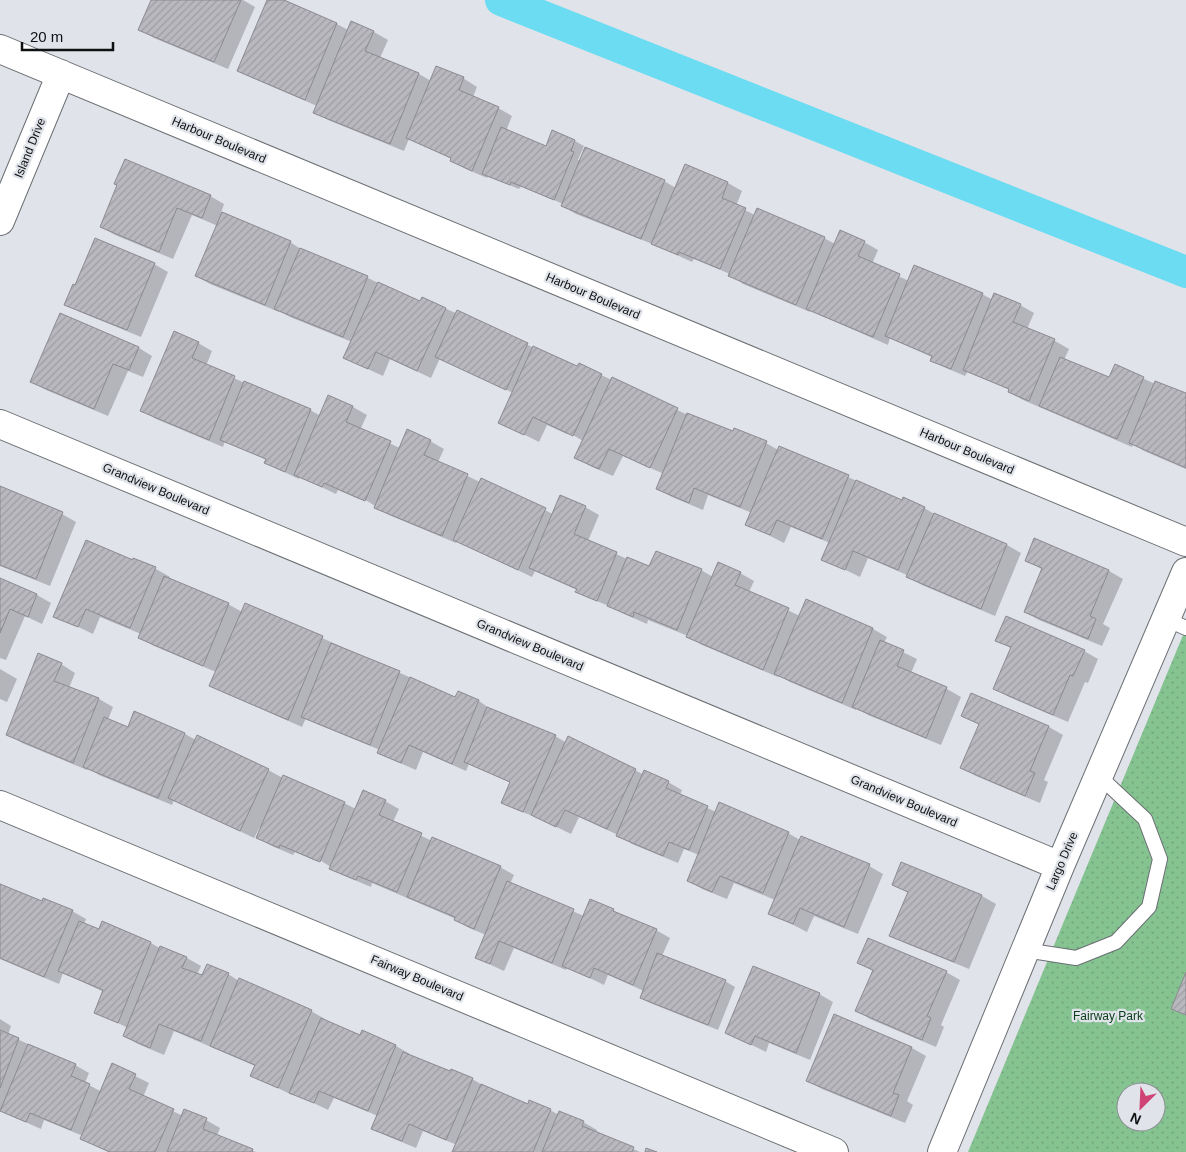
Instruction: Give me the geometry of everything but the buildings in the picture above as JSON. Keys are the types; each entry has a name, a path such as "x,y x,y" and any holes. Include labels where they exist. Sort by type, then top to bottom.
{"street":[{"name":"Harbour Boulevard","path":"0,49 1186,542"},
{"name":"Island Drive","path":"0,221 61,74"},
{"name":"Grandview Boulevard","path":"0,424 1060,866"},
{"name":"Largo Drive","path":"942,1152 1099,776 1176,624 1186,572"},
{"name":"Fairway Boulevard","path":"0,805 834,1152"}],"lane":[{"path":"1025,950 1076,958 1116,942 1149,907 1160,859 1145,819 1099,776"}],"green space":[{"name":"Fairway Park","path":"1186,628 1186,1152 968,1152"}],"waterway":[{"path":"501,0 1186,272"}]}
